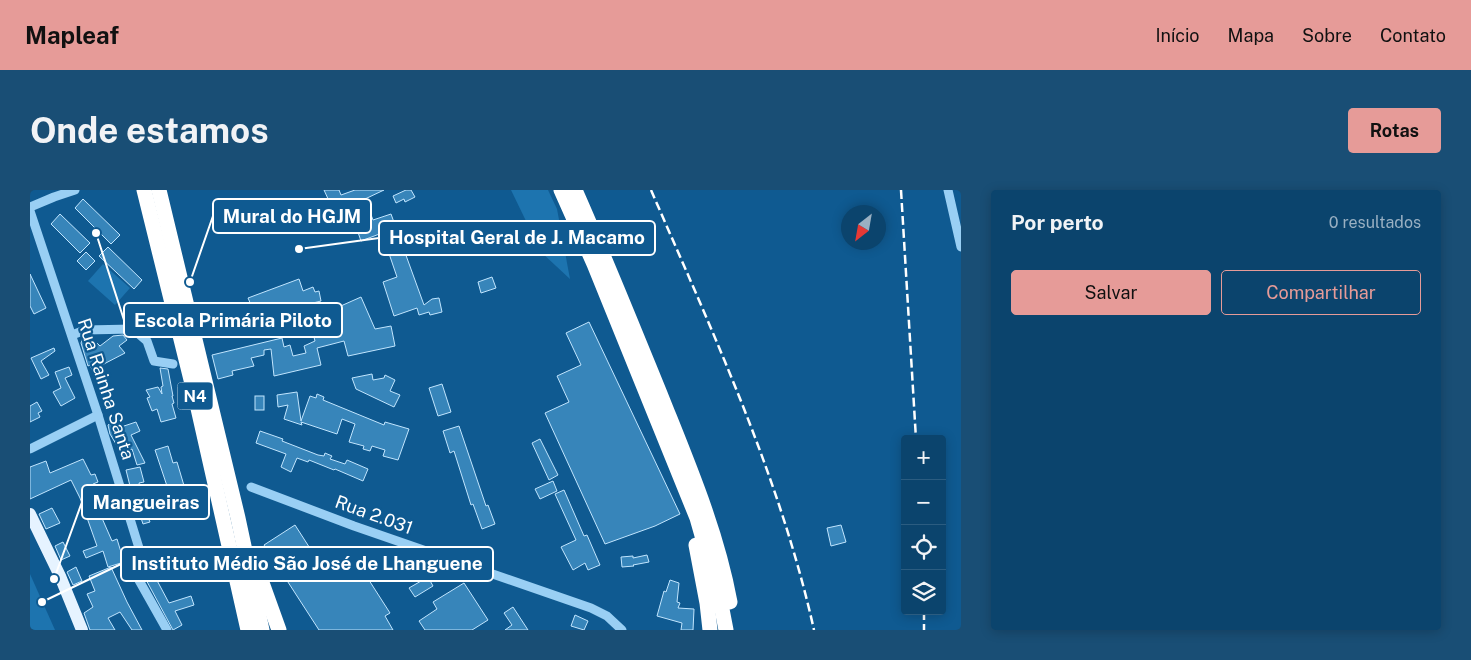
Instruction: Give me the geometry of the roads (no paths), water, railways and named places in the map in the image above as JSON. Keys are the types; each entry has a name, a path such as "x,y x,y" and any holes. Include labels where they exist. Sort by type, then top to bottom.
{"highway":[{"name":"N4","path":"144,190 197,404 248,630"},
{"path":"561,190 594,264 697,518 720,599 726,630"},
{"path":"575,190 613,276 708,516 726,578 736,630"},
{"name":"N4","path":"159,192 238,518 262,630"},
{"path":"672,456 692,526 707,603 710,630"},
{"path":"238,518 279,630"},
{"path":"241,603 241,630"}],"main road":[{"path":"30,514 60,576 82,630"}],"street":[{"path":"30,207 75,190"},
{"path":"948,190 961,247"},
{"name":"Rua Rainha Santa","path":"30,211 98,415 139,548 140,555 135,567 136,575 167,630"},
{"path":"72,335 85,330 133,329 148,341 154,361 173,364"},
{"path":"30,449 98,415"},
{"name":"Rua 2.031","path":"251,487 354,526 591,608 607,616 622,630"}],"railway":[{"path":"651,190 721,352 764,461 800,573 814,630"},
{"path":"901,190 916,435"},
{"path":"924,615 924,630"}],"place":[{"name":"Escola Primária Piloto","path":"96,233"},
{"name":"Hospital Geral de J. Macamo","path":"299,249"},
{"name":"Mural do HGJM","path":"190,282"},
{"name":"Mangueiras","path":"54,579"},
{"name":"Instituto Médio São José de Lhanguene","path":"42,602"}]}
